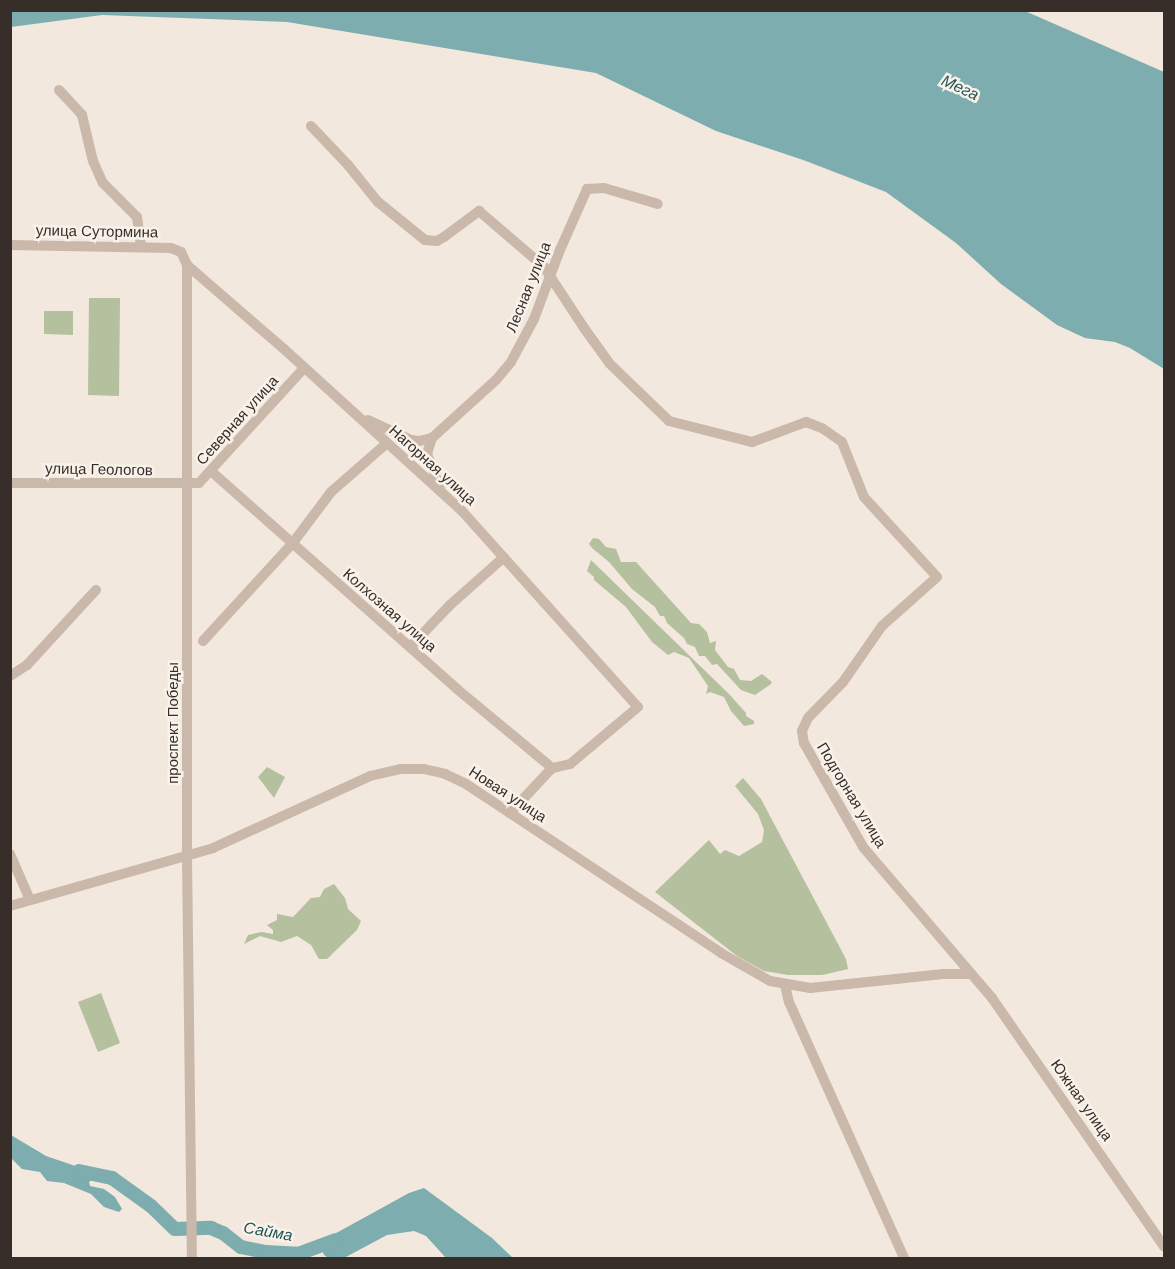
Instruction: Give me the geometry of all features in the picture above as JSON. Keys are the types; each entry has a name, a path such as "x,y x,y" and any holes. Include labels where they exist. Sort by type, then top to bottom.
{"street":[{"path":"59,90 82,115 93,161 103,183 137,217 141,246"},
{"name":"Подгорная улица","path":"311,126 348,165 378,202 425,240 437,241 479,211 535,259 552,277 584,328 610,363 669,421 752,442 806,422 836,436 846,448 864,497 937,577 877,632 843,682 805,722 802,738 863,847 971,974"},
{"name":"Лесная улица","path":"432,438 508,367 552,277 560,250 587,189 604,188 658,204"},
{"name":"улица Сутормина","path":"10,245 141,246 171,248 181,252"},
{"name":"проспект Победы","path":"181,252 187,265 187,856 192,1258"},
{"name":"Нагорная улица","path":"187,265 304,368 484,533 638,707 570,764 552,768"},
{"name":"Северная улица","path":"188,485 199,483 212,472 304,368"},
{"path":"348,408 396,435 419,441 432,438"},
{"path":"432,438 427,454 443,494"},
{"path":"203,641 292,544 332,492 387,443"},
{"name":"Колхозная улица","path":"212,472 410,647 552,768"},
{"name":"улица Геологов","path":"10,483 188,485"},
{"path":"410,647 450,605 504,557"},
{"path":"10,676 27,665 96,590"},
{"path":"510,813 552,768"},
{"name":"Новая улица","path":"10,906 187,856 236,838 364,778 401,770 424,769 445,774 466,784 729,957 756,974 785,985 830,987 943,974 971,974"},
{"path":"10,854 30,900"},
{"name":"Южная улица","path":"971,974 996,1004 1164,1246"},
{"path":"785,985 789,1002 904,1258"}],"green space":[{"path":"89,298 120,298 119,396 88,395"},
{"path":"44,311 73,311 73,335 44,334"},
{"path":"593,538 599,539 606,547 616,549 621,562 636,562 691,623 699,624 707,632 710,643 716,641 715,650 728,667 734,669 740,680 751,681 762,674 772,682 771,684 755,695 741,690 717,664 712,665 705,656 699,656 695,647 687,644 684,638 667,623 664,616 660,616 655,607 632,589 609,562 592,548 589,544"},
{"path":"591,560 730,695 746,713 746,716 754,721 754,724 744,726 731,711 724,697 710,692 706,694 708,686 689,658 674,652 668,655 652,642 626,607 594,580 594,577 587,571"},
{"path":"267,767 285,777 274,798 258,777"},
{"path":"743,778 761,799 846,959 848,969 822,975 788,975 764,971 737,956 655,892 709,840 720,854 725,850 739,856 762,842 764,830 758,814 735,786"},
{"path":"334,884 345,898 348,909 361,921 357,930 327,959 319,959 311,945 297,936 281,942 260,936 244,944 248,935 261,932 273,934 273,930 267,925 277,920 277,914 293,917 311,898 320,897 324,889"},
{"path":"101,993 120,1043 98,1052 78,1002"}],"water":[{"name":"Мега","path":"10,11 1025,11 1164,72 1164,369 1130,348 1115,342 1085,338 1057,325 1001,284 956,243 886,192 806,161 716,131 596,73 287,22 102,15 11,27"},
{"path":"11,1135 46,1156 93,1172 95,1177 89,1182 90,1186 104,1189 115,1197 122,1209 119,1212 104,1207 91,1194 64,1183 47,1181 40,1172 22,1169 11,1158"},
{"path":"424,1188 492,1238 513,1258 446,1258 426,1236 414,1231 387,1235 344,1258 328,1258 324,1255 321,1246 329,1237 409,1193"}],"waterway":[{"name":"Сайма","path":"79,1171 112,1178 151,1206 175,1229 211,1228 223,1233 241,1247 265,1252 298,1254 336,1240"}]}
